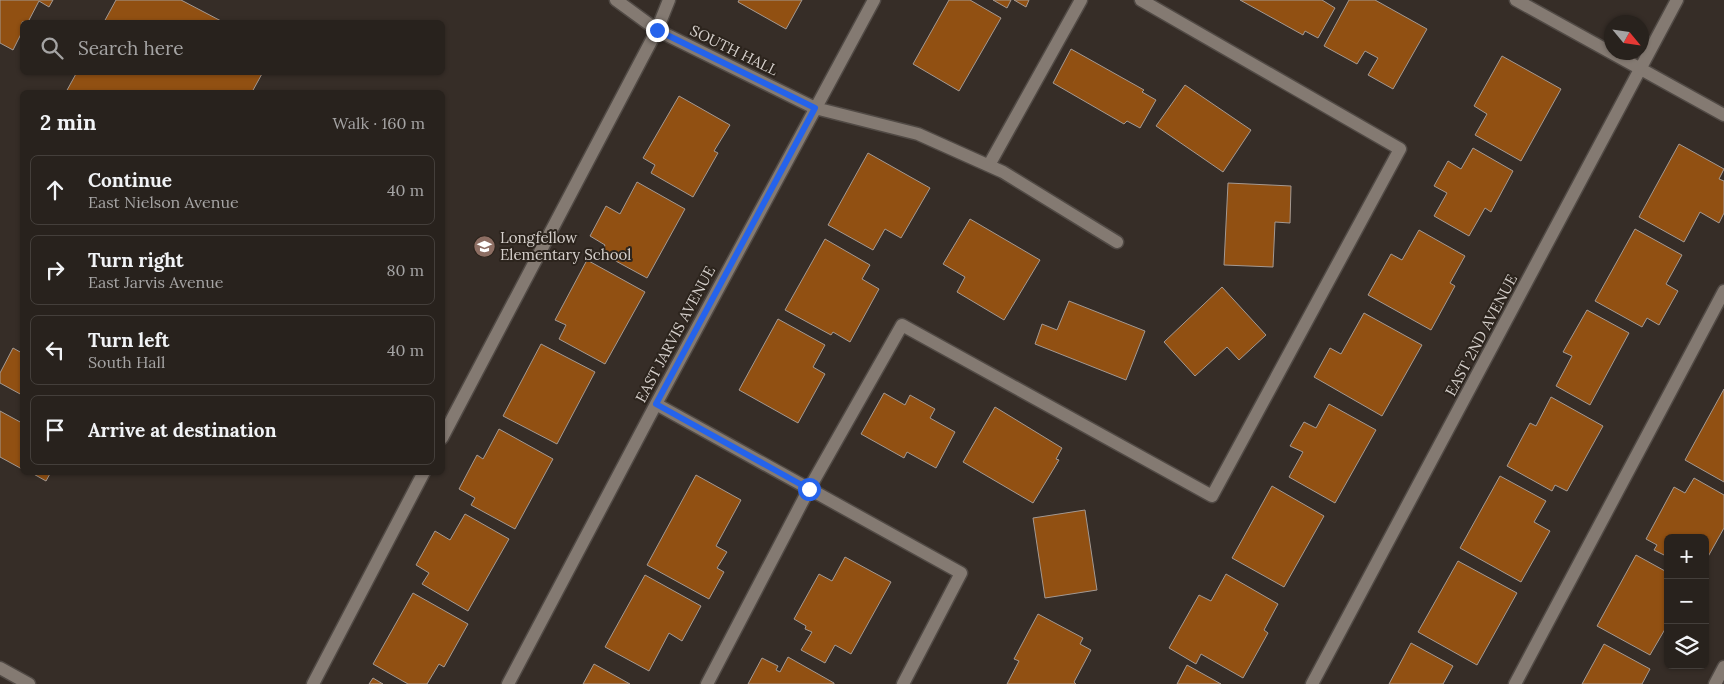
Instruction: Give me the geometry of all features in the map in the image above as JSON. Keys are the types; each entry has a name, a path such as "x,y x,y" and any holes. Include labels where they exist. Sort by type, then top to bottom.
{"street":[{"name":"SOUTH HALL","path":"616,0 657,30 815,108 918,134 989,165 1117,242"},
{"path":"445,432 657,30 669,0"},
{"name":"EAST JARVIS AVENUE","path":"508,684 656,404 874,0"},
{"path":"989,165 1081,0"},
{"path":"707,684 809,489 902,325 1212,496 1400,149 1141,0"},
{"path":"1516,0 1724,116"},
{"name":"EAST 2ND AVENUE","path":"1312,684 1677,0"},
{"path":"1515,684 1724,291"},
{"path":"656,404 961,573 903,684"},
{"path":"313,684 422,475"},
{"path":"1715,684 1724,667"},
{"path":"0,668 29,684"}],"building":[{"path":"0,0 53,0 49,7 39,1 29,20 20,20 20,36 13,50 0,43"},
{"path":"116,0 181,0 219,20 105,20"},
{"path":"739,0 802,0 786,29 738,2"},
{"path":"949,0 970,0 1001,18 959,91 913,64"},
{"path":"993,0 1011,0 1007,8"},
{"path":"1014,0 1029,0 1026,7"},
{"path":"1240,0 1322,0 1335,8 1318,38 1305,31 1303,35"},
{"path":"1349,0 1375,0 1427,29 1393,89 1368,75 1378,58 1365,51 1357,64 1324,46"},
{"path":"1071,49 1144,90 1142,92 1156,100 1140,128 1127,121 1124,124 1053,83"},
{"path":"1502,56 1561,89 1521,161 1475,135 1487,114 1474,106"},
{"path":"75,75 261,75 253,90 67,90"},
{"path":"1185,85 1251,130 1223,172 1156,126"},
{"path":"679,96 730,125 714,151 718,153 693,197 651,173 655,165 643,158"},
{"path":"1679,144 1724,169 1719,179 1724,181 1724,213 1719,223 1700,212 1684,242 1639,217"},
{"path":"1473,148 1513,171 1491,212 1485,208 1469,236 1434,216 1447,193 1434,186 1448,161 1461,169"},
{"path":"868,153 930,188 901,238 885,229 873,250 828,225"},
{"path":"637,182 685,209 647,278 601,253 605,245 590,236 606,206 620,214"},
{"path":"1228,183 1291,186 1290,223 1275,222 1273,267 1224,265"},
{"path":"970,219 1040,260 1004,320 957,292 965,277 943,264"},
{"path":"1635,229 1682,255 1666,284 1678,291 1659,325 1647,318 1642,327 1595,301"},
{"path":"1419,230 1465,256 1450,283 1455,286 1431,330 1368,295 1391,254 1402,260"},
{"path":"825,239 870,265 862,279 879,289 850,342 833,332 831,335 785,310"},
{"path":"587,260 645,292 605,364 559,339 566,325 555,320"},
{"path":"1222,287 1266,335 1239,360 1227,347 1195,376 1164,342"},
{"path":"1069,301 1145,331 1126,380 1035,344 1042,324 1057,330"},
{"path":"1587,310 1629,333 1590,405 1556,386 1572,356 1563,352"},
{"path":"1364,313 1422,345 1382,416 1314,377 1330,348 1341,354"},
{"path":"778,319 825,345 813,367 825,374 798,423 739,390"},
{"path":"541,344 595,372 557,444 503,416"},
{"path":"13,348 20,352 20,394 0,383 0,373"},
{"path":"1724,389 1724,482 1685,460"},
{"path":"884,393 905,405 910,395 935,409 930,418 955,432 936,468 907,452 904,458 861,434"},
{"path":"1551,397 1603,426 1567,491 1555,485 1552,491 1507,466 1530,423 1536,426"},
{"path":"1329,404 1376,430 1335,503 1289,477 1303,452 1290,446 1304,422 1316,428"},
{"path":"995,407 1062,448 1056,459 1059,460 1033,503 963,462"},
{"path":"0,411 20,422 20,468 0,457"},
{"path":"499,429 553,459 515,529 471,505 475,498 459,489 477,455 483,459"},
{"path":"35,475 49,475 46,481"},
{"path":"696,475 741,500 716,546 727,552 717,568 724,572 709,599 647,565"},
{"path":"1500,476 1546,501 1534,522 1550,531 1521,582 1460,548"},
{"path":"1694,478 1724,495 1724,528 1709,555 1709,534 1664,534 1664,555 1654,550 1657,545 1646,539 1674,487 1685,493"},
{"path":"1272,486 1324,516 1284,587 1232,558"},
{"path":"1085,510 1097,590 1045,598 1033,518"},
{"path":"465,514 509,539 468,611 422,584 429,573 416,565 435,531 450,540"},
{"path":"1636,555 1664,570 1664,631 1650,655 1597,626"},
{"path":"845,557 891,582 851,654 835,645 825,663 801,650 812,632 805,629 806,626 794,619 819,574 832,581"},
{"path":"1458,561 1517,593 1477,665 1418,632"},
{"path":"1226,574 1278,604 1264,630 1268,633 1243,678 1201,654 1196,664 1169,648 1199,595 1211,601"},
{"path":"645,575 701,606 682,641 669,633 649,671 605,647"},
{"path":"413,593 468,624 444,667 439,664 427,684 408,684 373,664"},
{"path":"1038,614 1083,638 1080,644 1091,650 1074,682 1076,684 1007,684 1019,661 1014,659"},
{"path":"1411,643 1453,666 1443,684 1389,684"},
{"path":"1604,644 1650,669 1642,684 1582,684"},
{"path":"788,657 834,684 748,684 762,658 778,666 776,670 780,672"},
{"path":"594,664 630,684 583,684"},
{"path":"1187,665 1221,684 1177,684"},
{"path":"373,678 383,684 369,684"}],"place":[{"name":"Longfellow Elementary School","path":"484,246"}],"route":[{"path":"657,30 815,108 656,404 809,489"}]}
